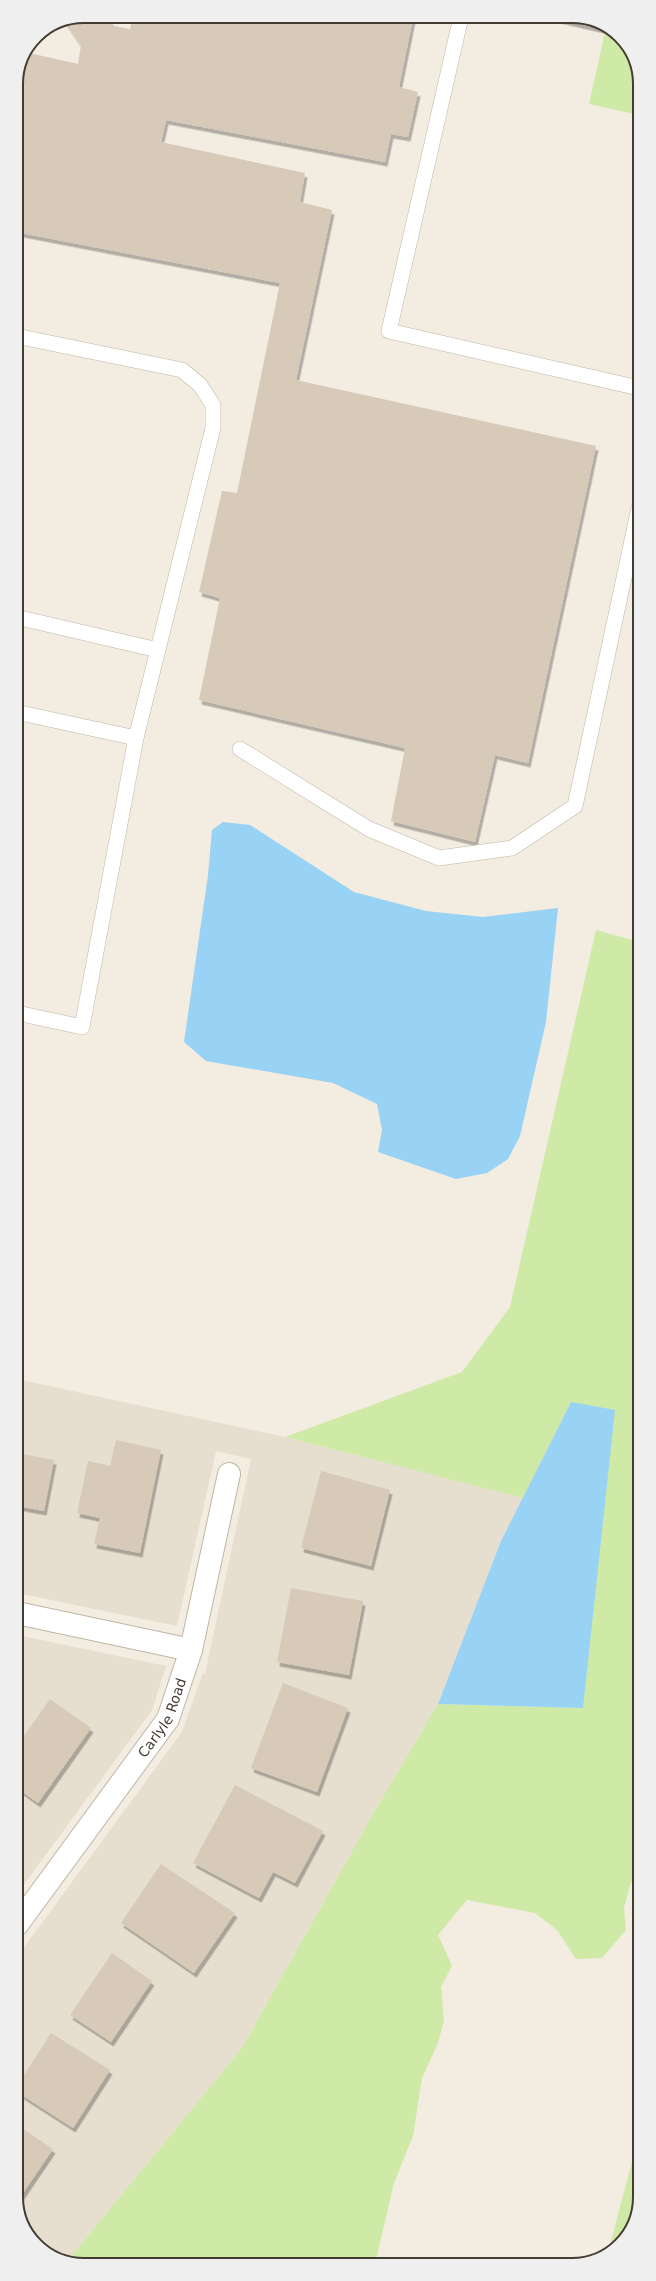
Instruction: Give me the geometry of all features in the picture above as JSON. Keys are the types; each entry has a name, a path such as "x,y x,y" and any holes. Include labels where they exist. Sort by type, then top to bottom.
{"street":[{"name":"Carlyle Road","path":"23,1917 168,1719 191,1650 229,1474"},
{"path":"23,1614 191,1650"}],"lane":[{"path":"460,23 389,331 633,387"},
{"path":"23,337 182,370 200,385 213,405 213,428 136,738 82,1027 23,1014"},
{"path":"240,749 369,829 439,858 512,848 575,806 633,536"},
{"path":"23,619 158,650"},
{"path":"23,714 136,738"}],"shaded area":[{"path":"23,1380 285,1437 523,1498 501,1541 438,1704 374,1812 242,2048 71,2257 50,2248 44,2243 31,2228 24,2209 23,1949 182,1732 203,1673 205,1674 251,1459 216,1451 177,1626 23,1594"},
{"path":"23,1636 166,1666 152,1710 23,1886"}],"green space":[{"path":"605,33 612,38 625,54 632,72 633,114 589,104"},
{"path":"596,930 633,940 633,1882 631,1882 624,1908 626,1930 602,1958 576,1959 557,1930 535,1913 467,1900 438,1935 452,1966 441,1987 444,2022 437,2045 422,2078 413,2136 394,2183 376,2258 80,2258 71,2257 242,2048 374,1812 438,1704 583,1708 571,1402 523,1498 285,1437 462,1372 510,1307"},
{"path":"633,2158 633,2197 630,2217 620,2234 610,2245"}],"water":[{"path":"223,822 250,825 354,892 426,911 483,917 558,908 546,1022 520,1136 508,1159 487,1173 456,1179 378,1152 382,1130 377,1104 333,1083 206,1061 184,1042 208,875 212,830"},
{"path":"571,1402 615,1410 583,1708 438,1704 501,1541"}],"building":[{"path":"84,23 112,23 114,26 130,29 131,23 412,23 399,87 418,92 408,137 391,134 385,162 166,120 161,142 305,173 300,202 332,210 296,380 596,446 528,763 495,755 475,842 391,821 405,748 199,700 220,598 199,592 222,491 237,493 280,283 23,233 23,84 24,72 31,53 78,64 81,46 67,26"},
{"path":"116,1440 161,1450 140,1553 94,1544 100,1518 77,1513 88,1461 110,1466"},
{"path":"23,1454 54,1460 44,1511 23,1507"},
{"path":"321,1471 390,1490 371,1566 301,1548"},
{"path":"291,1588 363,1601 349,1675 277,1662"},
{"path":"283,1683 348,1708 317,1792 251,1768"},
{"path":"50,1699 91,1728 38,1803 23,1792 23,1737"},
{"path":"235,1785 323,1831 295,1883 273,1872 259,1898 193,1863"},
{"path":"161,1864 235,1913 194,1973 121,1923"},
{"path":"112,1953 152,1981 111,2042 70,2015"},
{"path":"51,2033 110,2070 73,2128 23,2096 23,2077"},
{"path":"23,2129 53,2149 23,2193"}]}
